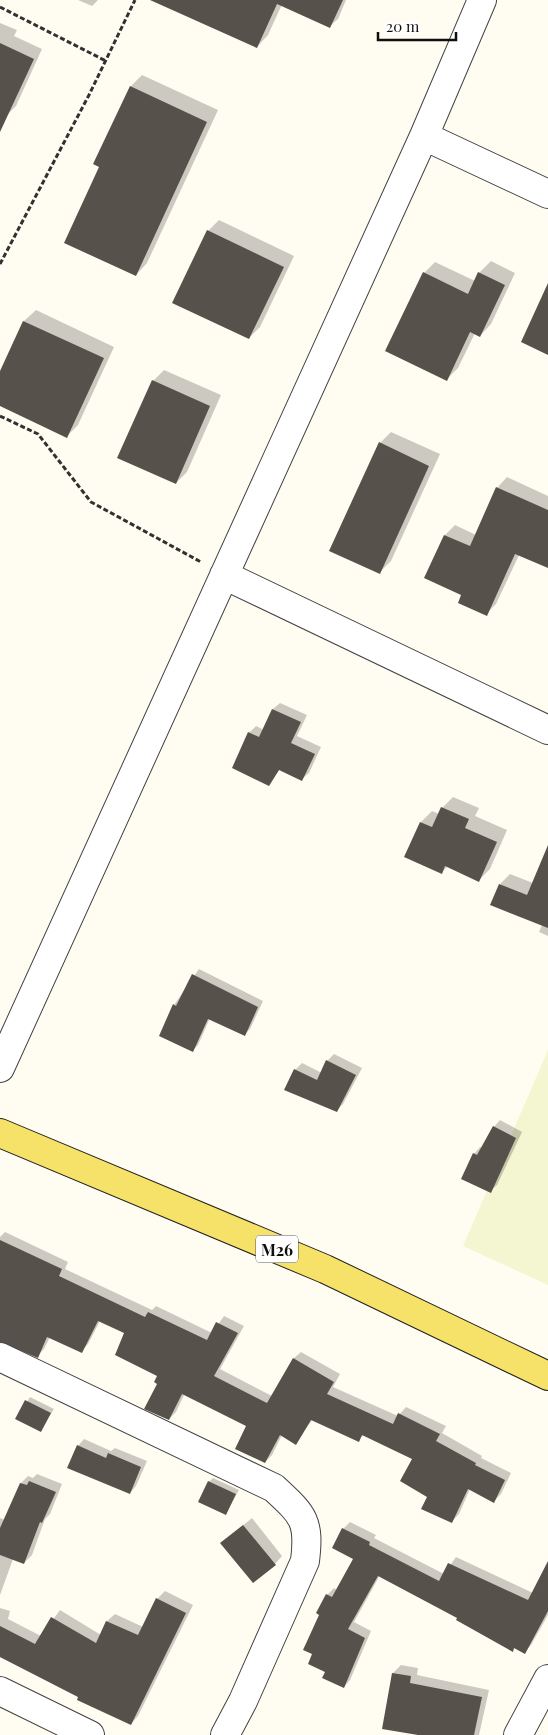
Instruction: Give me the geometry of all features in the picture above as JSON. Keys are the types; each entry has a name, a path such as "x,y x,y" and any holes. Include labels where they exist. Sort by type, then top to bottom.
{"main road":[{"name":"M26","path":"0,1133 325,1269 548,1376"}],"street":[{"path":"0,1068 424,136 473,3"},
{"path":"424,136 548,194"},
{"path":"224,575 548,730"},
{"path":"0,1358 274,1488 303,1517 308,1537 306,1561 243,1701 225,1735"},
{"path":"518,1735 548,1679"},
{"path":"0,1691 90,1735"}],"path":[{"path":"0,264 106,61 135,0"},
{"path":"0,7 106,61"},
{"path":"0,416 38,434 91,502 224,575"}],"green space":[{"path":"548,1050 548,1285 463,1246"}],"building":[{"path":"150,0 343,0 330,28 277,4 257,48"},
{"path":"0,43 34,59 0,132"},
{"path":"130,86 207,122 136,276 64,243 99,167 93,164"},
{"path":"207,230 284,267 249,339 172,303"},
{"path":"423,272 468,294 478,272 505,285 480,337 470,332 447,381 385,351"},
{"path":"548,283 548,355 521,342"},
{"path":"23,321 104,358 67,438 0,406 0,371"},
{"path":"152,380 210,406 176,484 117,458"},
{"path":"379,442 429,466 380,574 329,551"},
{"path":"496,487 548,510 548,568 515,554 487,616 458,603 461,595 424,578 444,535 470,546"},
{"path":"272,709 301,722 291,743 315,754 302,781 279,770 269,786 232,768 248,732 259,737"},
{"path":"441,807 469,819 465,828 497,842 479,882 445,866 442,874 404,857 420,822 432,827"},
{"path":"548,845 548,928 490,905 499,884 527,895"},
{"path":"192,974 258,1007 245,1036 208,1019 193,1052 159,1036 173,1004 176,1006"},
{"path":"326,1060 356,1075 337,1112 284,1090 294,1069 317,1080"},
{"path":"493,1126 516,1138 491,1193 461,1179 473,1153 477,1155"},
{"path":"0,1240 62,1269 59,1276 145,1317 148,1312 207,1340 216,1322 238,1333 214,1376 267,1403 293,1358 334,1382 327,1394 393,1424 398,1413 440,1434 436,1441 476,1463 475,1465 505,1480 494,1503 468,1489 452,1523 421,1509 427,1497 400,1481 412,1459 362,1435 359,1442 311,1420 296,1445 280,1435 265,1463 235,1449 246,1426 182,1394 169,1420 144,1409 157,1384 154,1382 157,1376 115,1355 124,1333 98,1321 82,1353 47,1337 38,1358 0,1342"},
{"path":"25,1400 51,1413 41,1432 15,1419"},
{"path":"77,1445 106,1458 108,1453 141,1467 130,1494 67,1468"},
{"path":"29,1481 56,1492 42,1523 40,1522 24,1564 0,1555 0,1528 20,1483 27,1485"},
{"path":"208,1481 236,1494 226,1515 198,1502"},
{"path":"243,1525 276,1565 253,1583 220,1543"},
{"path":"342,1528 370,1542 369,1545 439,1581 448,1563 528,1600 548,1561 548,1611 525,1654 514,1648 513,1652 456,1620 457,1618 378,1576 348,1629 365,1638 344,1688 322,1678 325,1672 308,1664 312,1654 303,1650 319,1615 316,1613 326,1594 332,1597 353,1559 332,1548"},
{"path":"156,1598 186,1613 131,1725 77,1700 78,1697 0,1657 0,1626 35,1644 51,1617 96,1643 106,1621 138,1635"},
{"path":"392,1673 411,1676 410,1683 482,1697 474,1735 418,1735 382,1729"}]}
